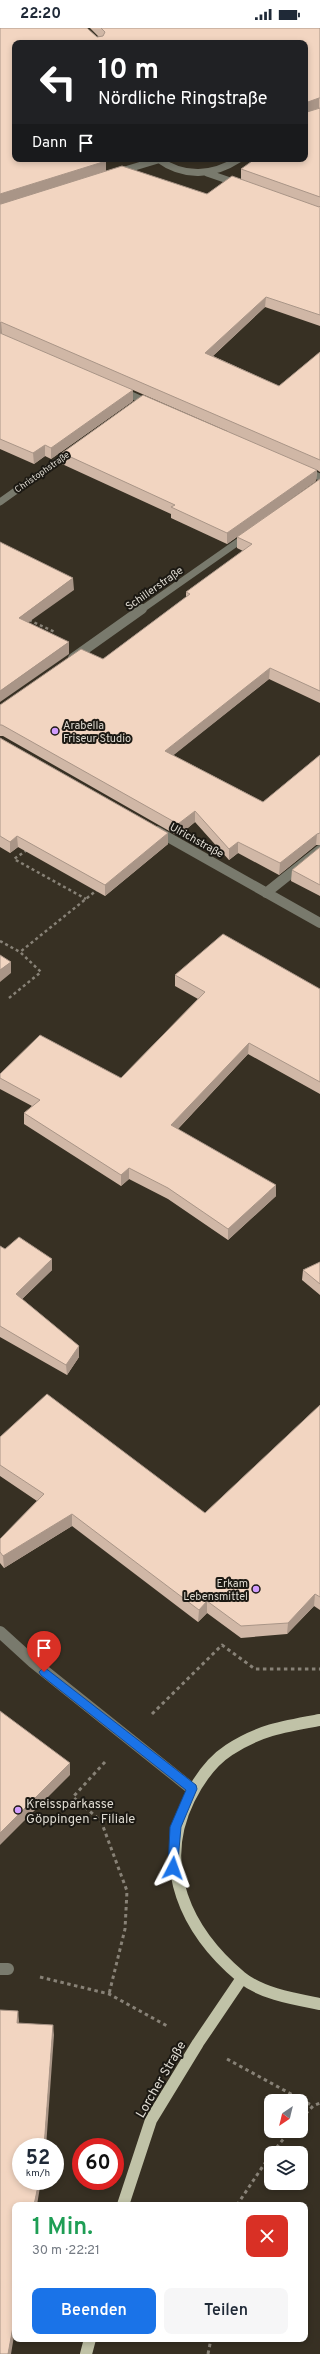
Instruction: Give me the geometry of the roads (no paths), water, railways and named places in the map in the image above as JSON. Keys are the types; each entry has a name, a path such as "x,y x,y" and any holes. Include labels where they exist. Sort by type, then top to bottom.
{"main road":[{"path":"320,1720 268,1729 224,1752 192,1789 176,1827 173,1868 184,1909 207,1947 242,1978 285,1998 320,2004"},
{"name":"Lorcher Straße","path":"125,2202 151,2120 198,2043 242,1978"},
{"path":"86,2354 89,2342"}],"street":[{"path":"107,176 149,162"},
{"path":"162,162 168,167 187,172 207,173 228,168 235,162"},
{"path":"207,173 249,188"},
{"path":"115,388 140,403 157,406"},
{"name":"Christophstraße","path":"0,502 78,446"},
{"path":"292,465 320,478"},
{"name":"Schillerstraße","path":"69,662 255,530"},
{"name":"Ulrichstraße","path":"152,828 320,923"},
{"path":"266,893 320,850"},
{"path":"0,1632 33,1662 192,1789"}],"place":[{"name":"Arabella Friseur Studio","path":"55,731"},
{"name":"Erkam Lebensmittel","path":"256,1589"},
{"name":"Kreissparkasse Göppingen - Filiale","path":"18,1810"}]}
